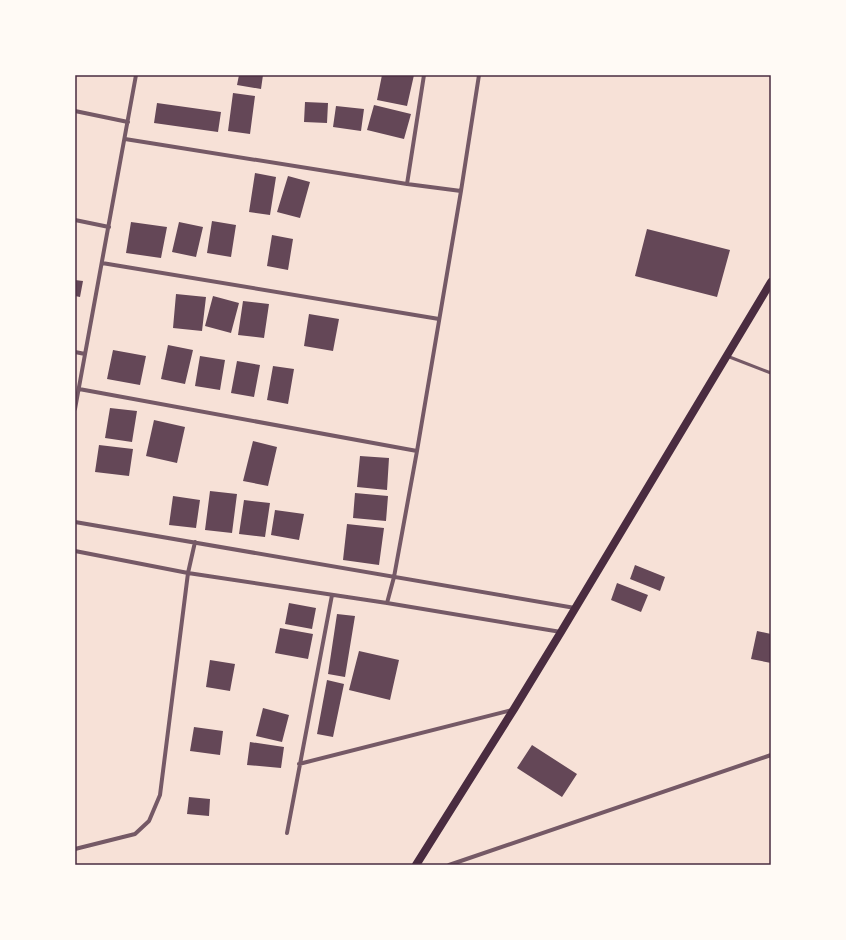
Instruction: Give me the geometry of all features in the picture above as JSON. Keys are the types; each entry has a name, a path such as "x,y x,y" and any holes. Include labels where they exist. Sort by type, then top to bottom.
{"main road":[{"path":"416,865 562,632 771,282"}],"street":[{"path":"75,409 136,75"},
{"path":"407,184 424,75"},
{"path":"387,603 394,577 417,451 479,75"},
{"path":"75,111 128,122"},
{"path":"125,139 407,184 461,191"},
{"path":"75,220 109,226"},
{"path":"102,263 439,319"},
{"path":"75,352 85,354"},
{"path":"78,389 417,451"},
{"path":"75,522 575,608"},
{"path":"75,849 135,834 149,821 160,795 188,573 195,542"},
{"path":"75,551 188,573 387,603 562,632"},
{"path":"287,833 332,595"},
{"path":"299,764 514,709"},
{"path":"449,865 771,755"}],"lane":[{"path":"727,356 771,373"}],"building":[{"path":"239,75 263,75 261,89 237,85"},
{"path":"382,75 414,75 407,106 377,100"},
{"path":"233,93 255,96 250,134 228,131"},
{"path":"305,102 328,103 327,123 304,122"},
{"path":"157,103 221,112 218,132 154,123"},
{"path":"374,105 411,114 404,139 367,130"},
{"path":"336,106 364,109 361,131 333,127"},
{"path":"255,173 276,177 270,215 249,212"},
{"path":"288,176 310,182 300,218 277,212"},
{"path":"212,221 236,225 231,257 207,253"},
{"path":"131,222 167,227 161,258 126,253"},
{"path":"179,222 203,227 196,257 172,252"},
{"path":"647,229 730,250 717,297 635,276"},
{"path":"272,235 293,239 288,270 267,266"},
{"path":"75,280 83,281 80,297 75,296"},
{"path":"176,294 206,297 202,331 173,328"},
{"path":"213,296 239,303 231,333 205,326"},
{"path":"243,301 269,304 264,338 238,335"},
{"path":"309,314 339,319 333,351 304,346"},
{"path":"168,345 193,350 185,384 161,379"},
{"path":"113,350 146,356 140,385 107,379"},
{"path":"200,356 225,360 220,390 195,386"},
{"path":"237,361 260,365 254,397 231,393"},
{"path":"273,366 294,369 288,404 267,400"},
{"path":"110,408 137,411 132,442 105,438"},
{"path":"154,420 185,427 177,463 146,456"},
{"path":"253,441 277,447 268,486 243,481"},
{"path":"99,445 133,449 129,476 95,472"},
{"path":"360,456 389,458 387,490 357,487"},
{"path":"210,491 237,494 232,533 205,530"},
{"path":"355,493 388,496 386,521 353,518"},
{"path":"173,496 200,500 196,528 169,525"},
{"path":"244,500 270,503 265,537 239,534"},
{"path":"275,510 304,514 299,540 271,535"},
{"path":"347,524 384,528 379,565 343,560"},
{"path":"635,565 665,577 660,591 630,579"},
{"path":"617,583 648,595 641,612 611,600"},
{"path":"289,603 316,608 312,629 285,624"},
{"path":"337,614 355,616 345,677 328,674"},
{"path":"280,628 313,634 308,659 275,653"},
{"path":"757,631 771,634 771,663 751,659"},
{"path":"359,651 399,660 390,700 349,690"},
{"path":"210,660 235,664 230,691 206,687"},
{"path":"327,680 344,684 333,737 317,734"},
{"path":"263,708 289,715 282,742 256,736"},
{"path":"194,727 223,731 220,755 190,751"},
{"path":"250,742 284,747 281,768 247,765"},
{"path":"532,745 577,774 562,797 517,768"},
{"path":"189,797 210,799 209,816 187,814"}]}
